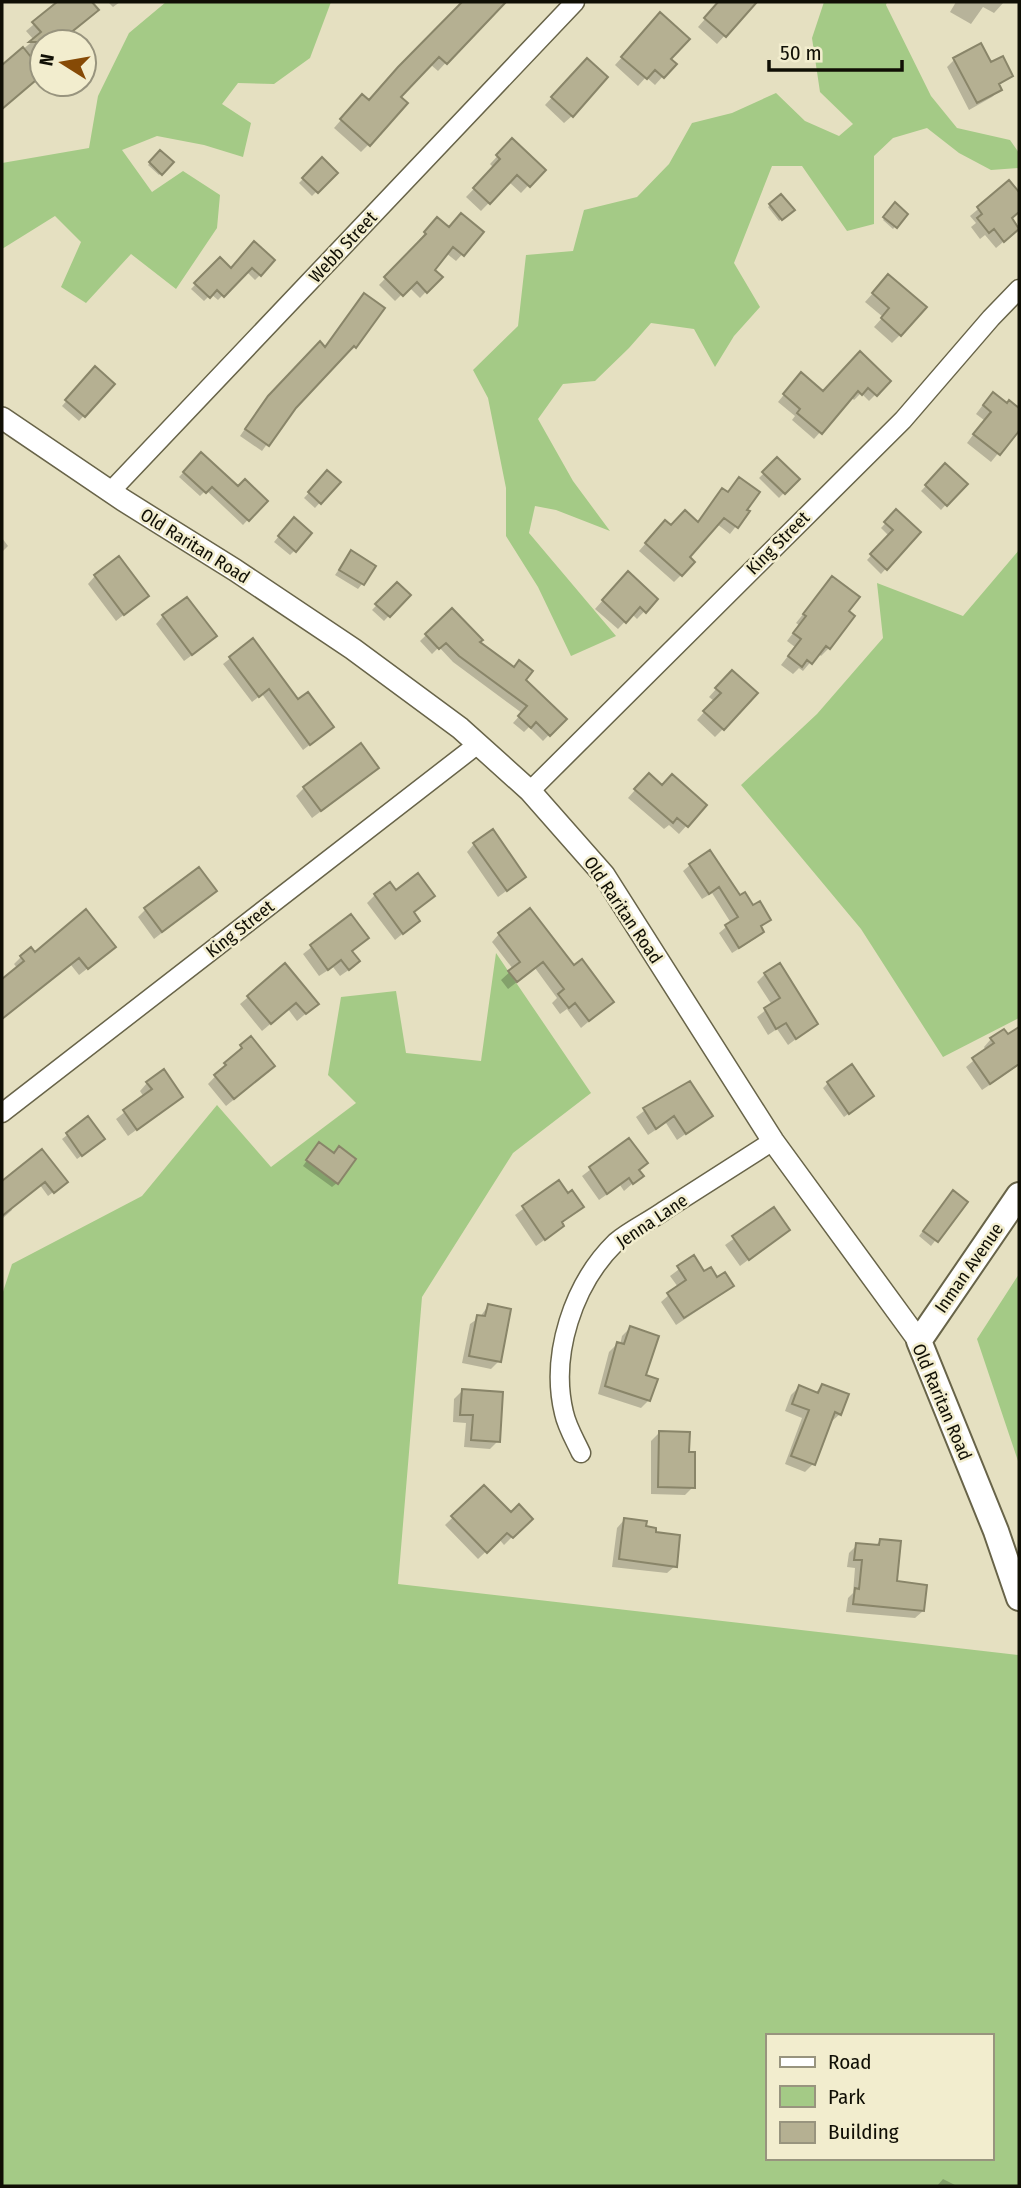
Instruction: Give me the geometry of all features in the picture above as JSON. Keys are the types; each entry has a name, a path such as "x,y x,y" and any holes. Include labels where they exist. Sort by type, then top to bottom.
{"main road":[{"name":"Inman Avenue","path":"919,1341 1019,1195"},
{"name":"Old Raritan Road","path":"919,1341 996,1531 1019,1598"}],"street":[{"name":"Webb Street","path":"110,492 575,2"},
{"name":"King Street","path":"530,791 902,420 990,318 1019,289"},
{"name":"Old Raritan Road","path":"2,418 110,492 235,570 353,649 460,728 530,791 604,875 773,1141 919,1341"},
{"name":"King Street","path":"2,1113 478,744"},
{"name":"Jenna Lane","path":"581,1453 564,1415 560,1377 565,1337 573,1308 586,1281 618,1241 773,1141"}],"green space":[{"path":"166,2 331,2 310,58 274,84 238,83 222,104 251,123 243,157 204,145 157,136 122,150 152,192 183,171 220,195 217,228 176,289 131,254 86,303 61,287 81,242 55,216 2,249 2,163 89,148 98,96 129,33"},
{"path":"824,2 887,2 886,5 931,96 957,128 1010,140 1019,153 1019,168 991,170 959,153 927,128 893,138 874,156 874,224 847,231 802,166 772,166 734,263 760,307 734,336 715,367 694,329 651,323 595,381 563,384 538,419 573,481 610,531 556,510 535,506 529,533 616,636 571,656 538,587 506,536 506,488 488,398 473,370 518,326 526,255 573,251 584,210 637,197 669,164 692,123 732,113 776,93 805,121 839,136 853,124 820,92 812,38"},
{"path":"1019,550 1019,1018 943,1057 861,929 741,785 817,714 883,638 877,583 963,616"},
{"path":"496,953 591,1093 513,1153 422,1297 398,1584 1019,1655 1019,2186 2,2186 2,1295 12,1264 142,1196 217,1105 271,1167 356,1103 328,1075 341,997 396,991 406,1053 481,1061"},
{"path":"1019,1274 1019,1464 977,1339"}],"building":[{"path":"57,2 92,2 99,10 77,28 37,28 32,22"},
{"path":"462,2 506,2 447,64 439,57 401,97 408,103 370,146 340,119 362,94 369,100"},
{"path":"718,2 757,2 726,37 704,18"},
{"path":"660,12 690,39 671,59 677,64 664,78 655,70 647,79 621,57"},
{"path":"981,43 991,62 1003,56 1013,76 999,84 1002,90 977,103 953,58"},
{"path":"23,47 28,53 28,87 2,109 2,65"},
{"path":"587,58 608,77 573,117 551,97"},
{"path":"512,138 546,170 530,187 517,175 490,204 473,188 500,159 496,155"},
{"path":"160,150 174,162 162,175 149,162"},
{"path":"322,157 338,173 318,193 302,178"},
{"path":"1009,180 1019,192 1019,212 1012,218 1019,229 1004,242 994,229 989,233 977,218 982,214 977,207"},
{"path":"781,194 795,210 782,220 769,204"},
{"path":"895,202 908,214 897,228 883,217"},
{"path":"461,213 484,232 464,256 453,247 435,270 443,277 427,293 417,282 403,296 384,277 426,234 424,232 437,217 449,227"},
{"path":"254,241 275,260 261,276 252,268 224,297 217,290 210,298 194,283 220,257 231,268"},
{"path":"888,274 927,307 901,336 881,318 889,308 872,293"},
{"path":"364,293 385,308 356,348 354,346 296,408 269,446 245,429 268,396 320,341 325,347"},
{"path":"860,351 891,381 877,396 868,388 862,395 858,391 822,434 797,413 800,409 783,394 801,372 823,391"},
{"path":"95,366 115,384 85,417 65,400"},
{"path":"993,392 1019,408 1019,431 1000,455 973,434 991,412 983,405"},
{"path":"201,452 238,486 245,479 268,501 249,521 212,487 206,493 183,472"},
{"path":"777,457 800,479 785,494 762,472"},
{"path":"945,463 968,484 947,506 925,485"},
{"path":"327,470 341,482 321,504 308,492"},
{"path":"739,477 760,492 747,510 750,511 738,528 724,518 690,557 695,562 682,576 645,543 665,520 671,525 685,510 698,522 722,488 728,492"},
{"path":"896,509 921,532 887,570 870,554 893,530 884,522"},
{"path":"294,517 312,533 296,552 278,536"},
{"path":"351,550 376,566 364,585 339,570"},
{"path":"119,556 149,596 124,615 94,575"},
{"path":"628,571 658,599 646,613 640,607 626,623 602,600"},
{"path":"832,576 860,597 849,611 855,616 830,649 826,646 812,664 807,660 802,667 788,656 801,639 793,633 806,616 803,614"},
{"path":"397,582 411,595 390,617 375,604"},
{"path":"187,597 217,636 192,655 162,615"},
{"path":"452,608 483,640 480,642 514,667 519,660 533,671 526,680 567,719 550,736 536,722 531,728 518,716 527,706 459,656 446,643 439,649 425,634"},
{"path":"253,638 298,699 308,692 334,727 310,745 269,689 259,697 229,657"},
{"path":"732,670 758,693 724,730 703,711 721,693 715,688"},
{"path":"361,743 379,768 321,811 303,787"},
{"path":"649,773 662,785 672,774 707,805 688,827 677,818 673,823 634,789"},
{"path":"493,829 526,877 507,891 473,843"},
{"path":"710,850 740,895 745,892 753,905 760,901 771,920 761,926 764,932 739,948 725,925 738,917 719,887 709,894 689,864"},
{"path":"199,867 217,891 162,932 144,908"},
{"path":"418,873 435,896 414,912 420,921 403,934 374,894 390,882 396,890"},
{"path":"530,908 574,965 582,959 614,1002 589,1021 575,1003 569,1008 558,994 564,989 543,962 517,982 508,971 520,962 498,933"},
{"path":"86,909 116,947 88,969 79,958 2,1019 2,979 24,961 20,956 31,947 35,952"},
{"path":"351,914 369,938 352,951 360,961 349,970 341,960 328,970 310,945"},
{"path":"285,963 319,1004 306,1014 296,1003 271,1024 247,996"},
{"path":"780,963 818,1024 796,1039 786,1023 776,1029 764,1008 780,998 764,973"},
{"path":"1019,1027 1019,1064 990,1084 972,1058 994,1043 990,1038 1004,1029 1008,1034"},
{"path":"251,1036 275,1066 234,1099 214,1075"},
{"path":"852,1064 874,1096 849,1114 827,1082"},
{"path":"164,1069 183,1097 137,1130 123,1110 152,1089 146,1082"},
{"path":"690,1081 713,1116 686,1134 674,1116 656,1129 643,1108"},
{"path":"88,1116 105,1139 82,1156 66,1133"},
{"path":"629,1138 648,1163 639,1170 644,1176 633,1184 629,1178 607,1194 589,1167"},
{"path":"319,1142 334,1153 339,1146 356,1159 338,1184 306,1160"},
{"path":"42,1149 68,1182 54,1193 45,1182 2,1216 2,1181"},
{"path":"559,1180 568,1193 572,1190 584,1207 562,1222 564,1226 545,1240 522,1206"},
{"path":"953,1190 968,1202 938,1242 923,1231"},
{"path":"774,1207 790,1230 749,1260 732,1236"},
{"path":"694,1255 704,1271 711,1267 717,1277 725,1272 734,1286 684,1318 667,1293 686,1280 677,1266"},
{"path":"488,1304 511,1309 501,1362 469,1356 477,1315 485,1316"},
{"path":"630,1326 659,1336 646,1375 658,1379 650,1401 605,1386 617,1342 624,1344"},
{"path":"822,1384 849,1394 841,1415 835,1412 815,1465 791,1456 809,1410 792,1404 799,1385 818,1393"},
{"path":"462,1389 503,1392 500,1442 471,1440 473,1415 460,1415"},
{"path":"659,1431 690,1432 689,1452 695,1452 695,1488 658,1487"},
{"path":"484,1485 511,1512 519,1504 533,1519 513,1538 507,1533 487,1553 451,1516"},
{"path":"624,1518 647,1521 646,1526 656,1528 656,1532 680,1535 677,1567 619,1559"},
{"path":"880,1539 901,1541 897,1581 927,1585 924,1611 853,1604 855,1588 859,1589 862,1560 854,1560 856,1543 879,1545"}]}
